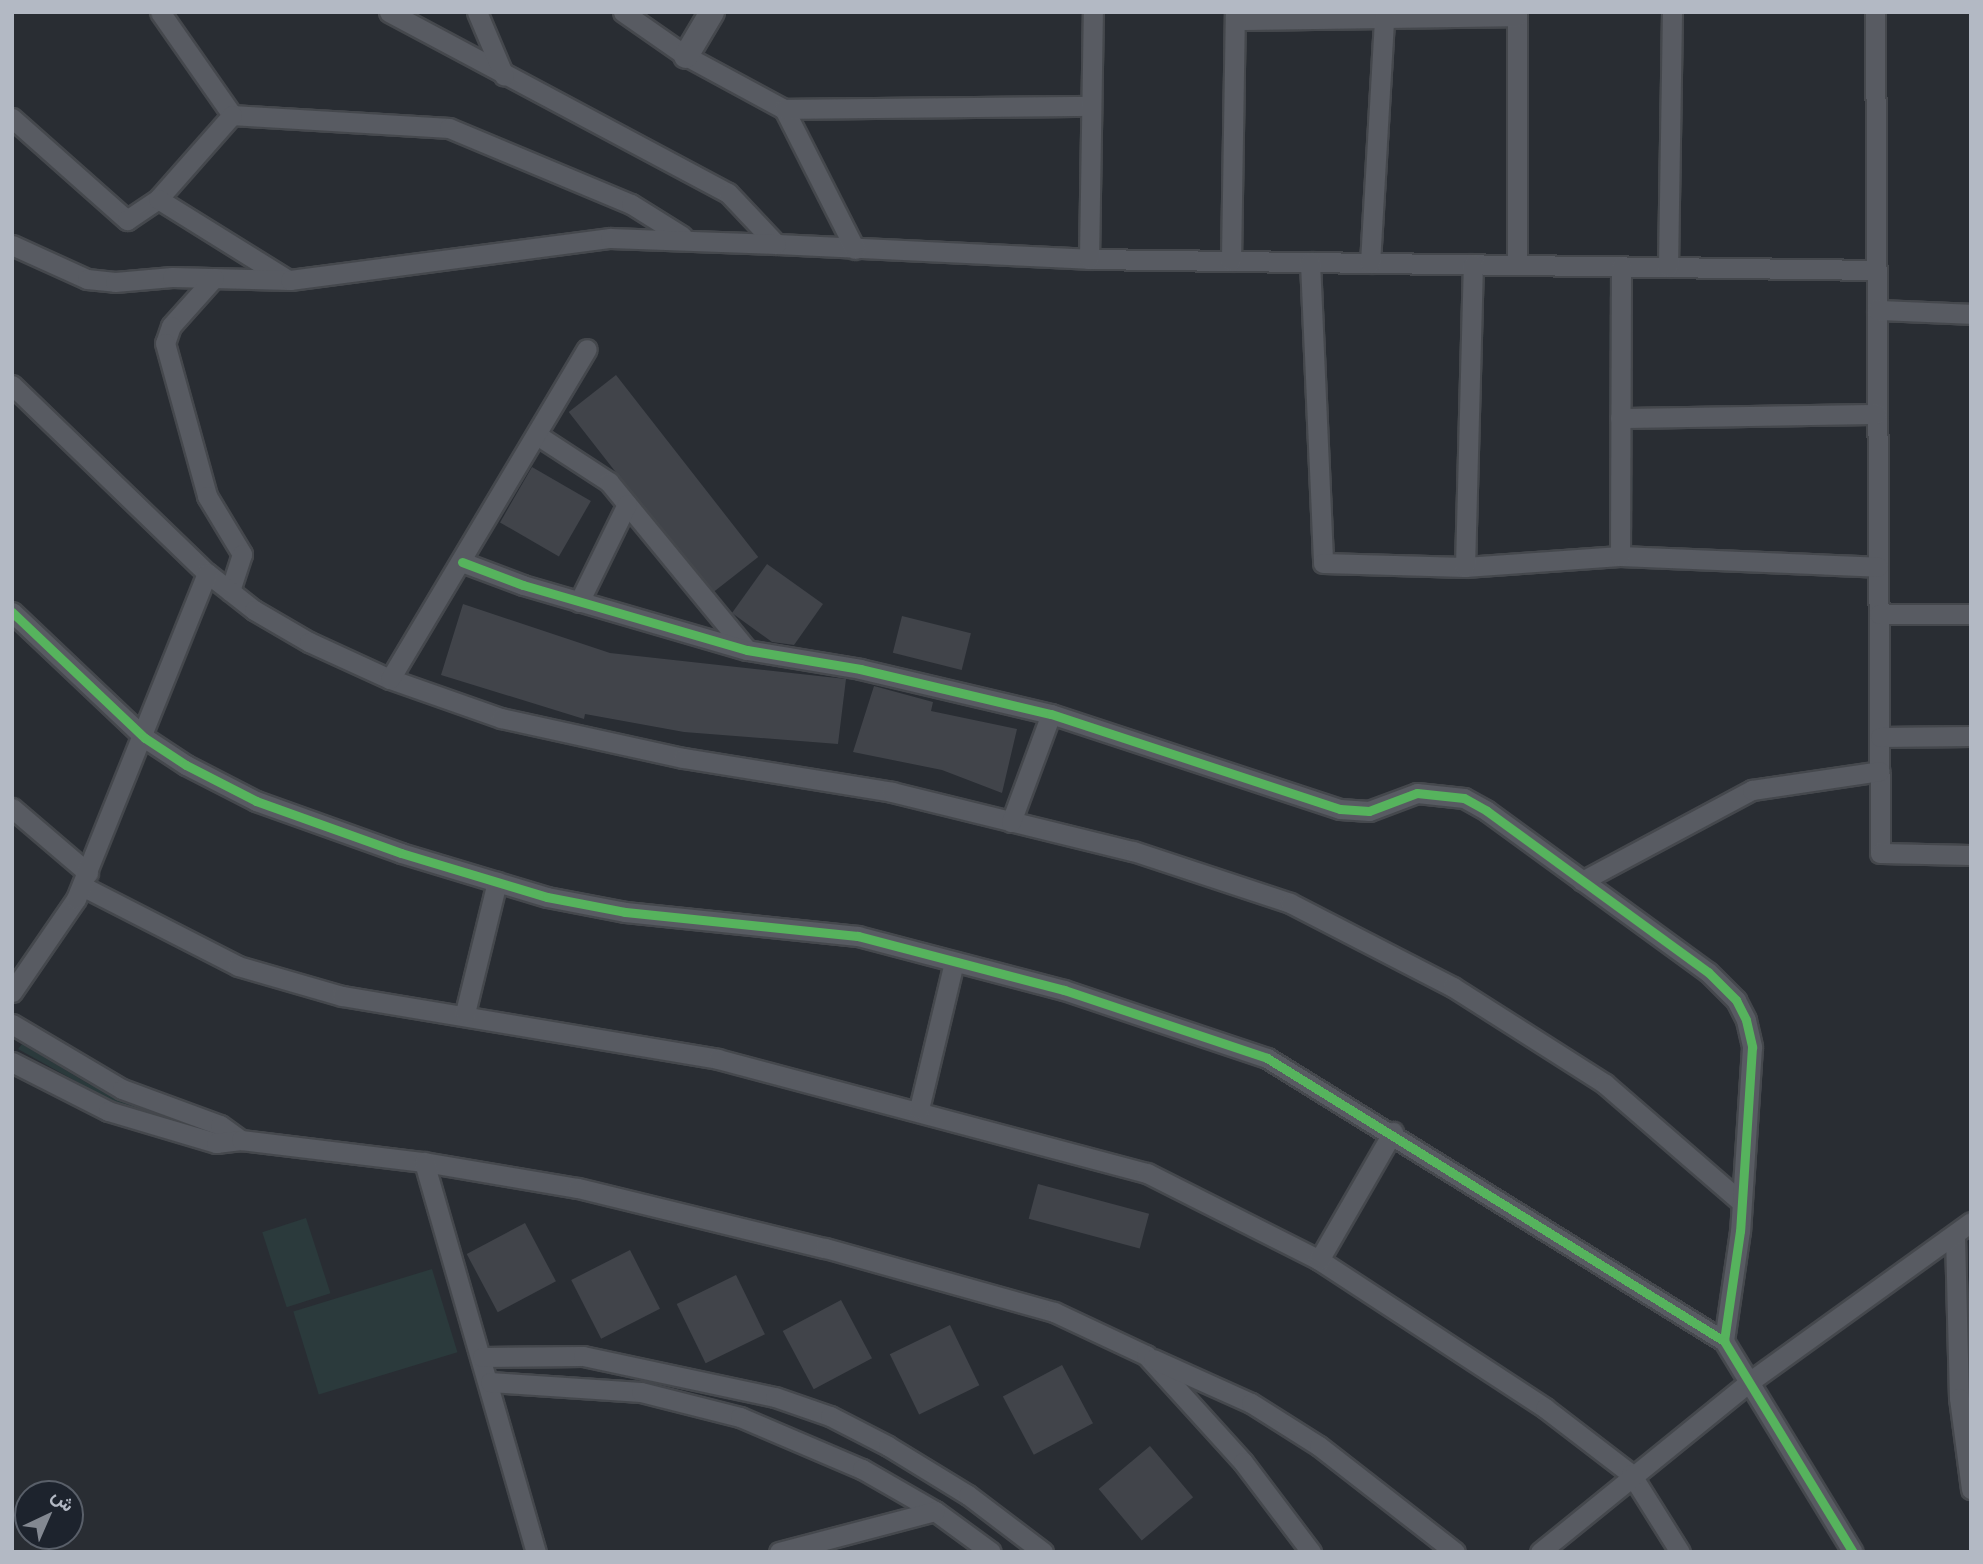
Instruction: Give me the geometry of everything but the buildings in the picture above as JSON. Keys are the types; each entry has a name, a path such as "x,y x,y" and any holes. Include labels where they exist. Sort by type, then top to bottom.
{"street":[{"path":"389,12 504,76 728,193 776,244"},
{"path":"477,12 504,76"},
{"path":"622,12 686,56 784,109 1090,106"},
{"path":"686,56 712,12"},
{"path":"1089,258 1093,12"},
{"path":"1668,267 1672,12"},
{"path":"1875,12 1880,853 1971,855"},
{"path":"1231,261 1235,16 1384,18 1517,14 1517,265"},
{"path":"169,16 232,115"},
{"path":"1370,263 1384,18"},
{"path":"784,109 855,249"},
{"path":"12,118 127,220 158,199 232,115"},
{"path":"232,115 449,128 631,204 682,236"},
{"path":"158,199 290,280"},
{"path":"12,245 86,279 290,280 610,237 682,236 855,249 1089,258 1877,270"},
{"path":"1310,262 1323,563 1465,567 1620,556 1878,567"},
{"path":"1465,567 1473,264"},
{"path":"1620,556 1621,266"},
{"path":"214,278 171,326 164,343 206,496 242,554 230,591"},
{"path":"1877,310 1971,314"},
{"path":"390,678 462,562 587,349"},
{"path":"12,385 207,573 309,642 390,678 501,718 598,741 892,792 1133,851 1290,902 1453,987 1605,1084 1741,1202"},
{"path":"1620,418 1877,414"},
{"path":"537,435 609,482 747,650"},
{"path":"579,601 627,504"},
{"path":"462,562 579,601 747,650 860,668 1051,714 1340,809 1369,811 1417,793 1464,798 1708,972 1736,1000 1752,1046 1741,1202 1724,1341"},
{"path":"12,992 85,880 145,738 207,573"},
{"path":"12,612 145,738 256,801 497,882 625,912 858,936 1064,990 1267,1058 1393,1132 1724,1341 1752,1380 1853,1552"},
{"path":"1879,614 1971,614"},
{"path":"1011,822 1051,714"},
{"path":"1880,737 1971,736"},
{"path":"1582,881 1752,790 1880,771"},
{"path":"12,808 85,880 238,966 342,996 465,1013 718,1059 919,1109 1147,1173 1319,1259 1545,1408 1631,1474 1680,1552"},
{"path":"465,1013 497,882"},
{"path":"919,1109 954,962"},
{"path":"12,1024 122,1089 220,1125 241,1140"},
{"path":"12,1062 81,1100 135,1121 216,1143 241,1140 424,1162 578,1188 825,1248 1054,1312 1251,1404 1308,1439 1455,1552"},
{"path":"1319,1259 1393,1132"},
{"path":"424,1162 490,1382 536,1552"},
{"path":"1540,1552 1631,1474 1752,1380 1971,1222"},
{"path":"1955,1235 1959,1398 1971,1489"},
{"path":"1146,1355 1243,1462 1311,1552"},
{"path":"482,1357 583,1356 775,1396 830,1416 888,1446 968,1495 1043,1552"},
{"path":"490,1382 641,1392 727,1414 826,1451 935,1511 992,1552"},
{"path":"779,1552 935,1511"}],"shaded area":[{"path":"22,1044 89,1084 192,1128 124,1108 18,1049"},
{"path":"306,1218 330,1293 287,1307 262,1232"},
{"path":"432,1269 457,1352 319,1395 293,1311"}],"cycle path":[{"path":"462,562 523,585 747,650 860,669 1051,714 1340,809 1369,811 1417,793 1464,798 1487,811 1708,972 1736,1000 1746,1020 1752,1047 1740,1231 1724,1341"},
{"path":"12,612 145,738 186,765 256,801 401,853 547,897 625,912 858,936 1064,990 1267,1058 1724,1341 1853,1552"}]}
